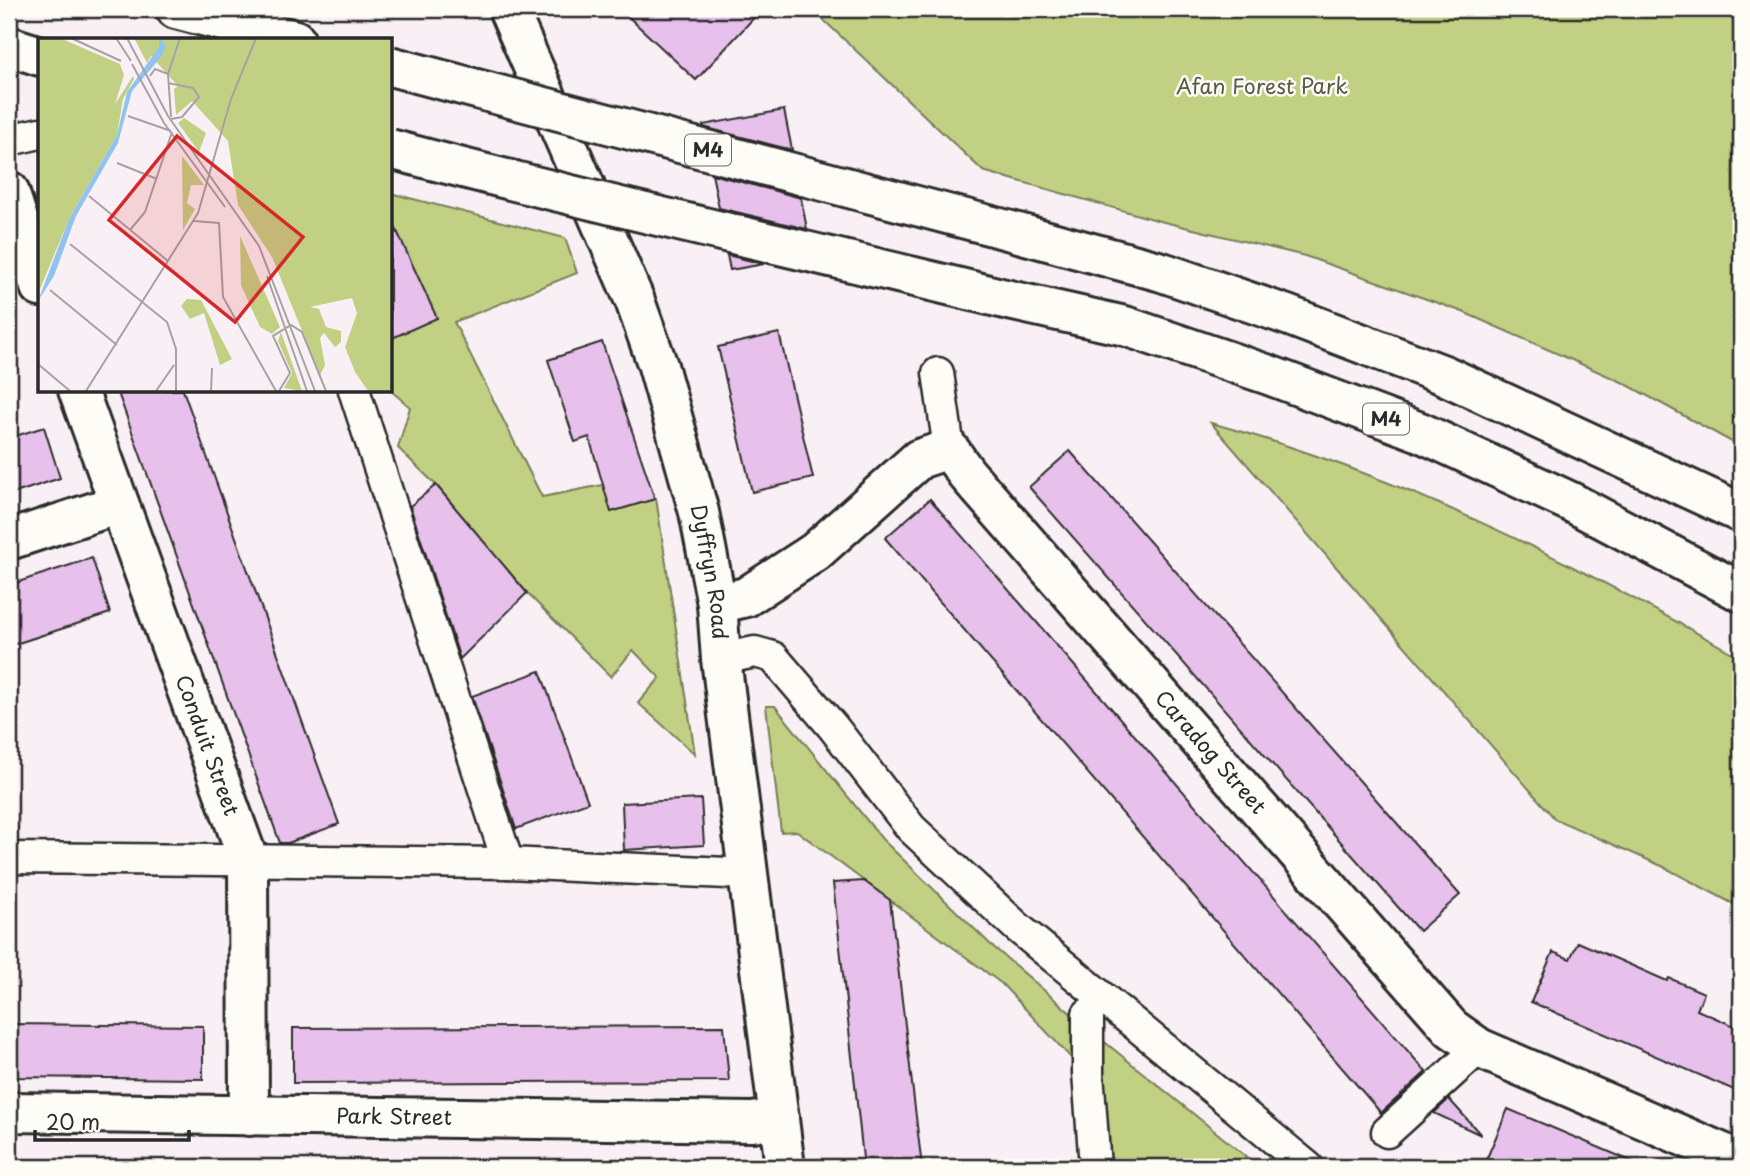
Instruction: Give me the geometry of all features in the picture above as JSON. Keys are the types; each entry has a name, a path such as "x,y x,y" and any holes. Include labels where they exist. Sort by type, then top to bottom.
{"main road":[{"path":"176,9 287,38"},
{"name":"Dyffryn Road","path":"508,9 635,301 658,366 699,512 717,604 721,659 785,1167"},
{"path":"9,47 38,55"},
{"name":"M4","path":"392,67 1162,272 1287,315 1431,370 1741,513"},
{"name":"M4","path":"392,150 506,180 1125,326 1269,375 1420,432 1571,502 1741,592"},
{"path":"9,191 27,273"},
{"name":"Conduit Street","path":"79,392 248,859 249,1116"},
{"path":"717,604 746,597 803,559 919,459 949,449"},
{"name":"Caradog Street","path":"949,449 966,473 1451,1028 1479,1048 1741,1161"},
{"path":"9,540 119,504"},
{"name":"Park Street","path":"9,1112 752,1122 779,1118"}],"lane":[{"path":"9,140 38,133"},
{"path":"938,373 949,449"},
{"path":"355,392 508,863"},
{"path":"721,659 755,652 773,657 911,828 1017,927 1308,1167"},
{"path":"9,858 508,863 749,874"},
{"path":"1088,1014 1088,1073 1095,1167"},
{"path":"1387,1132 1479,1048"}],"green space":[{"name":"Afan Forest Park","path":"812,9 1741,9 1741,447 1624,383 1463,312 1305,256 1160,221 983,171"},
{"path":"392,194 565,238 577,273 454,322 542,497 603,485 612,511 656,498 695,754 638,703 660,678 633,650 611,677 527,593 436,485 398,448 410,407 392,392"},
{"path":"1211,423 1281,444 1417,494 1549,555 1741,658 1741,908 1664,867 1555,819"},
{"path":"766,706 775,706 882,839 990,944 1074,1016 1073,1060 1002,984 797,831 781,832"},
{"path":"1101,1039 1259,1167 1111,1167 1100,1076"}],"building":[{"path":"620,9 762,9 696,80"},
{"path":"784,110 792,150 703,127 703,125"},
{"path":"712,174 801,198 807,229 719,208"},
{"path":"392,220 437,318 392,338"},
{"path":"727,255 764,264 730,270"},
{"path":"779,333 813,478 752,492 718,347"},
{"path":"602,342 655,499 611,512 589,437 575,442 548,360"},
{"path":"118,392 184,392 339,824 288,843 280,843"},
{"path":"44,427 60,478 9,495 9,438"},
{"path":"1070,451 1460,895 1419,931 1029,487"},
{"path":"436,485 527,593 460,659 410,506"},
{"path":"930,499 1426,1072 1381,1113 885,538"},
{"path":"92,558 110,613 9,646 9,585"},
{"path":"540,671 588,802 516,829 472,696"},
{"path":"701,799 704,845 624,850 622,803"},
{"path":"864,881 890,900 922,1167 864,1167 833,883"},
{"path":"1578,942 1667,981 1669,978 1704,993 1697,1010 1741,1029 1741,1093 1531,1002 1553,952 1570,959"},
{"path":"9,1024 203,1026 203,1079 9,1077"},
{"path":"724,1026 729,1081 293,1083 293,1028"},
{"path":"1449,1099 1481,1135 1434,1113"},
{"path":"1508,1109 1645,1167 1483,1167"}]}
